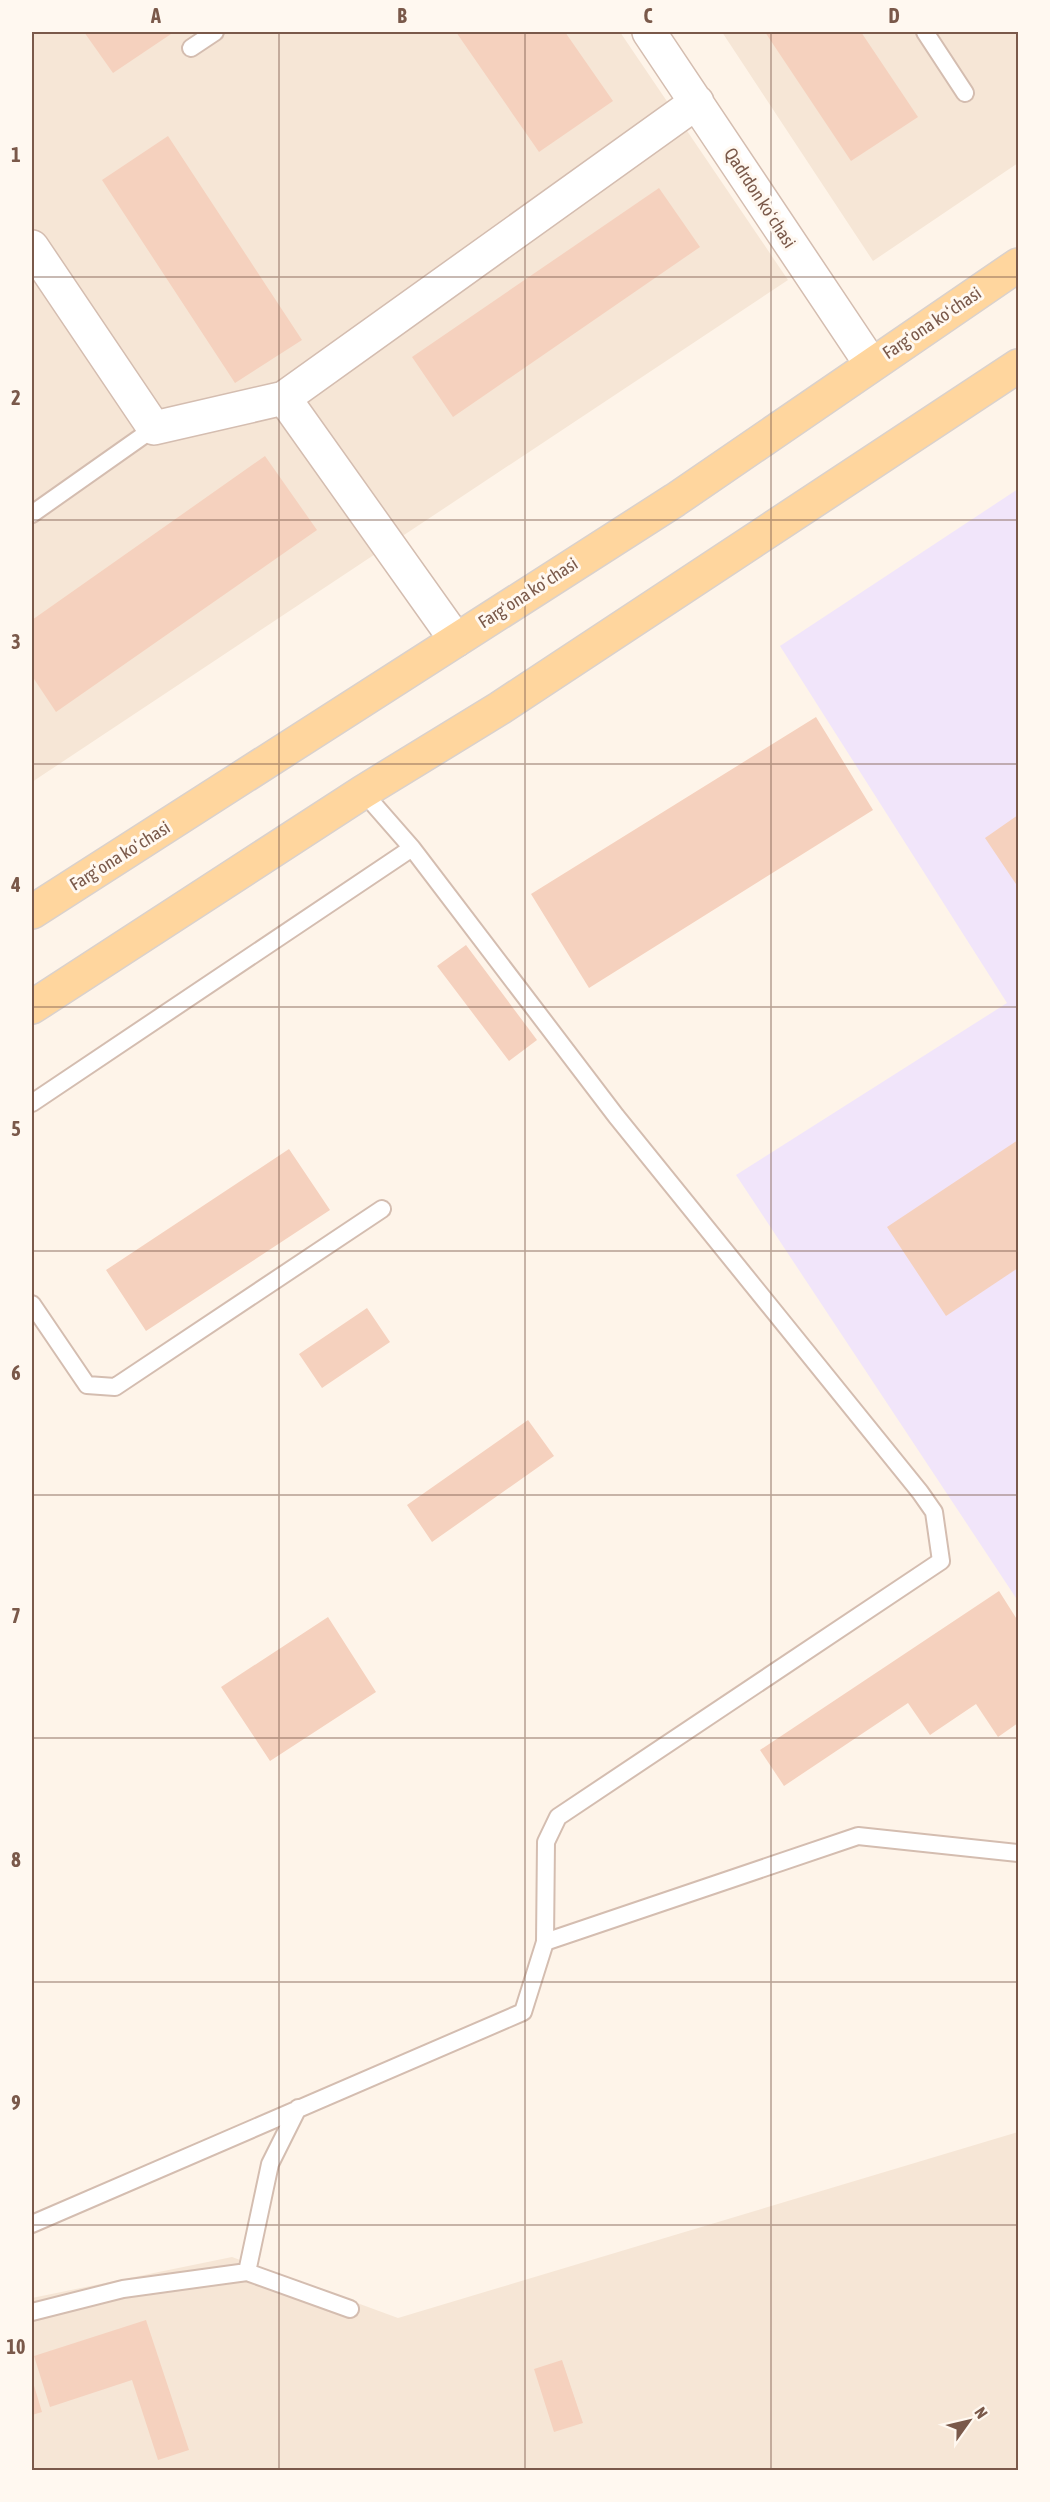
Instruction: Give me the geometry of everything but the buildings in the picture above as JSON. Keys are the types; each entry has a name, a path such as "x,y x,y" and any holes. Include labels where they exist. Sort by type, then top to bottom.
{"main road":[{"name":"Fargʻona koʻchasi","path":"32,912 675,500 1018,264"},
{"path":"32,1006 363,792 500,708 1018,366"}],"street":[{"name":"Qadrdon koʻchasi","path":"649,32 871,364"},
{"path":"32,247 154,428 284,398 697,102"},
{"path":"284,398 456,640"}],"lane":[{"path":"191,48 215,32"},
{"path":"925,32 965,93"},
{"path":"32,514 154,428"},
{"path":"32,2224 523,2012 545,1942 546,1842 558,1817 941,1561 934,1512 920,1492 616,1116 412,848 363,792"},
{"path":"32,1103 412,848"},
{"path":"32,1304 87,1385 115,1387 382,1209"},
{"path":"545,1942 858,1836 1018,1853"},
{"path":"247,2272 270,2164 298,2108"},
{"path":"32,2312 123,2289 247,2272 350,2309"}],"shaded area":[{"path":"32,32 620,32 788,280 32,782"},
{"path":"722,32 1018,32 1018,163 873,261"},
{"path":"1018,489 1018,1601 736,1175 1007,1003 780,646"},
{"path":"1018,2132 1018,2470 32,2470 32,2298 232,2257 398,2318"}]}
